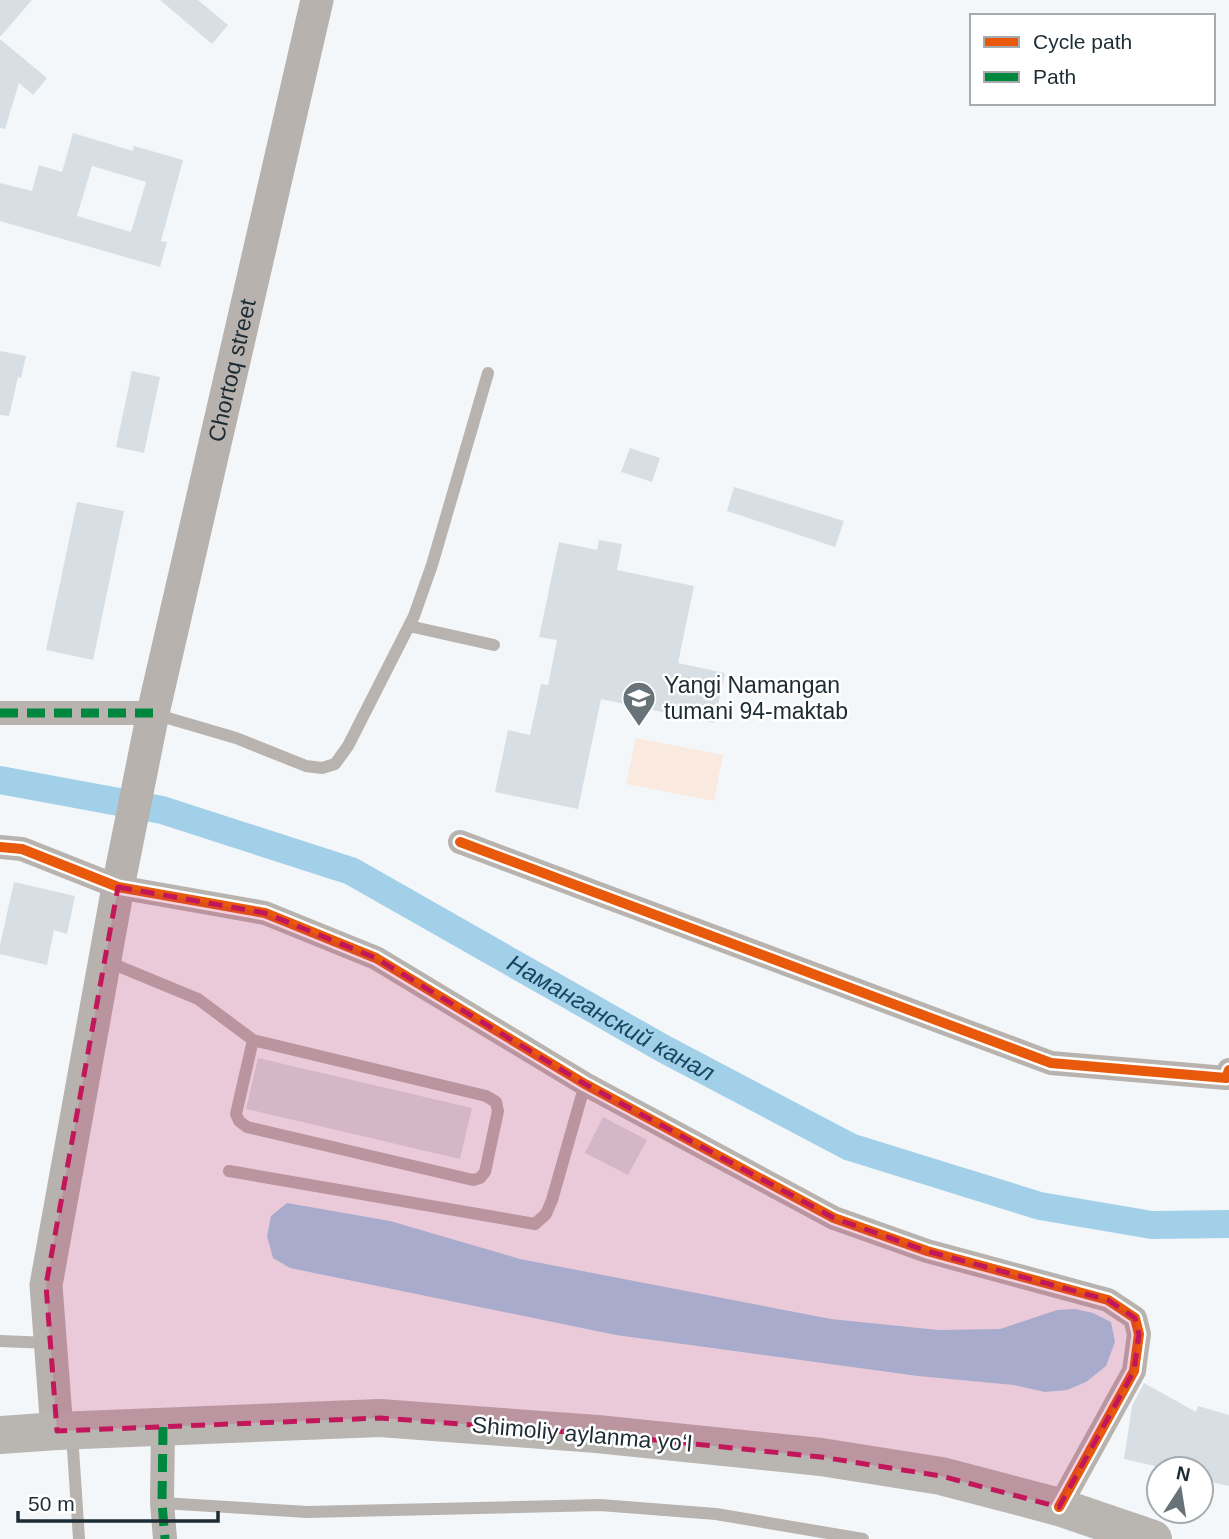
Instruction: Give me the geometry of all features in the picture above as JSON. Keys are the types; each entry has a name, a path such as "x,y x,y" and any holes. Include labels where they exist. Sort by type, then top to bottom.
{"main road":[{"name":"Chortoq street","path":"64,1431 51,1343 46,1285 104,960 150,728 317,0"},
{"name":"Shimoliy aylanma yoʻl","path":"0,1435 380,1418 597,1434 821,1457 941,1476 1059,1507 1153,1539"}],"street":[{"path":"0,713 150,728"},
{"path":"460,842 1051,1063 1226,1078 1229,1070"},
{"path":"0,846 22,849 120,878 265,913 376,958 585,1084 834,1218 927,1251 1108,1300 1135,1318 1139,1334 1134,1371 1059,1507"},
{"path":"163,1427 164,1539"}],"lane":[{"path":"150,728 236,738 306,766 322,768 335,764 348,746 409,626 432,565 488,373"},
{"path":"409,626 494,645"},
{"path":"104,960 198,999 253,1040 486,1096 496,1102 498,1111 485,1172 480,1178 473,1180 247,1127 239,1121 236,1114 253,1040"},
{"path":"229,1171 535,1224 545,1214 552,1200 585,1084"},
{"path":"0,1340 51,1343"},
{"path":"64,1431 79,1539"},
{"path":"162,1503 308,1512 600,1505 716,1514 863,1539"}],"highlighted area":[{"path":"118,887 265,913 376,958 585,1084 834,1218 927,1251 1108,1300 1135,1318 1139,1334 1134,1371 1059,1507 941,1476 821,1457 597,1434 380,1418 57,1431 46,1285"}],"shaded area":[{"path":"636,738 723,755 714,801 626,784"}],"water":[{"path":"287,1203 390,1221 520,1259 831,1319 938,1330 1000,1329 1057,1310 1075,1309 1093,1313 1111,1322 1115,1342 1106,1366 1086,1382 1067,1390 1045,1392 1014,1385 918,1376 616,1335 290,1268 273,1258 267,1236 271,1216"}],"building":[{"path":"0,0 32,0 0,37"},
{"path":"160,0 198,0 228,25 212,44"},
{"path":"0,39 47,78 33,95 19,83 5,129 0,128"},
{"path":"73,133 133,151 134,146 183,160 161,241 167,242 160,267 0,221 0,183 32,191 39,165 62,172","holes":["92,166 146,182 131,232 77,216"]},
{"path":"0,351 26,356 9,416 0,415"},
{"path":"132,371 160,377 144,453 116,447"},
{"path":"630,448 660,458 652,482 621,472"},
{"path":"734,487 844,521 835,547 727,511"},
{"path":"77,502 124,511 93,660 46,650"},
{"path":"599,540 622,544 617,570 694,586 678,663 725,673 714,723 601,699 578,809 495,792 508,730 530,735 541,684 548,685 557,640 539,637 559,542 597,550"},
{"path":"14,882 75,896 67,934 54,930 47,965 0,954"},
{"path":"258,1058 472,1108 460,1159 246,1109"},
{"path":"603,1117 647,1140 628,1175 585,1153"},
{"path":"1144,1383 1196,1412 1198,1406 1229,1415 1229,1486 1215,1483 1215,1455 1145,1455 1145,1464 1124,1459 1132,1406"}],"waterway":[{"name":"Наманганский канал","path":"0,780 162,810 351,871 664,1049 850,1147 1040,1206 1152,1225 1229,1224"}],"marked path":[{"path":"0,713 153,713"},
{"path":"163,1427 162,1503 165,1539"}],"cycle path":[{"path":"460,842 1051,1063 1226,1078 1229,1070"},
{"path":"0,847 22,849 118,887 265,913 376,958 585,1084 834,1218 927,1251 1108,1300 1135,1318 1139,1334 1134,1371 1059,1507"}],"place":[{"name":"Yangi Namangan tumani 94-maktab","path":"639,728"}]}
